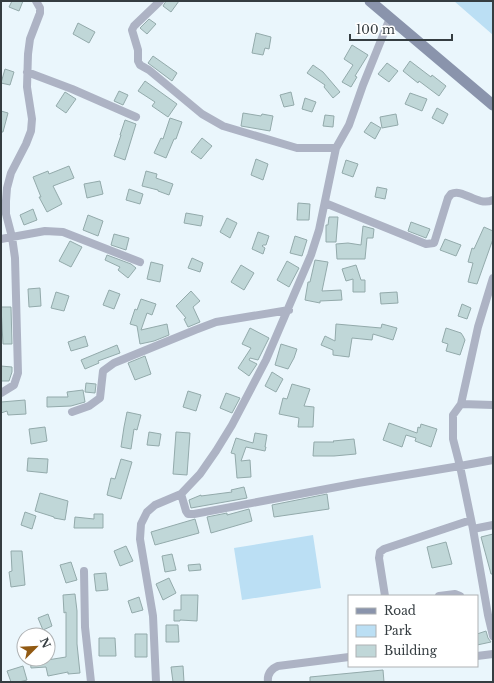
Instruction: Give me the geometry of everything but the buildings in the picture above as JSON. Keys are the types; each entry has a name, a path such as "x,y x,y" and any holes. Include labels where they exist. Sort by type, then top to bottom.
{"main road":[{"path":"370,1 493,106"}],"street":[{"path":"1,393 14,385 18,373 15,258 12,236 6,214 7,188 11,173 31,131 32,119 27,87 27,72 30,39 40,13 40,8 36,1"},
{"path":"160,1 134,26 132,30 138,50 138,61 140,65 149,70 202,114 223,126 297,148 336,148"},
{"path":"156,682 153,616 140,539 141,524 147,512 155,505 181,494 200,474 232,425 266,360 289,310 311,255 319,230 336,148 349,125 363,85 390,18"},
{"path":"27,72 72,89 136,117"},
{"path":"325,203 410,238 430,244 434,243 448,198 451,194 458,192 480,201 487,202 493,200"},
{"path":"1,239 45,231 63,232 140,262"},
{"path":"493,278 489,307 478,327 461,404 453,415 453,439 473,529 493,636"},
{"path":"72,412 89,406 100,398 103,371 114,363 216,322 289,310"},
{"path":"461,404 493,405"},
{"path":"181,494 186,511 188,514 194,514 493,460"},
{"path":"385,595 379,558 380,552 384,549 471,520"},
{"path":"473,529 493,525"},
{"path":"84,571 85,627 91,682"},
{"path":"447,595 457,595"},
{"path":"478,604 486,604"},
{"path":"478,656 493,654"},
{"path":"268,682 267,678 270,672 278,666 348,657"}],"green space":[{"path":"454,1 493,1 493,35"},
{"path":"313,535 321,588 242,600 234,548"}]}
